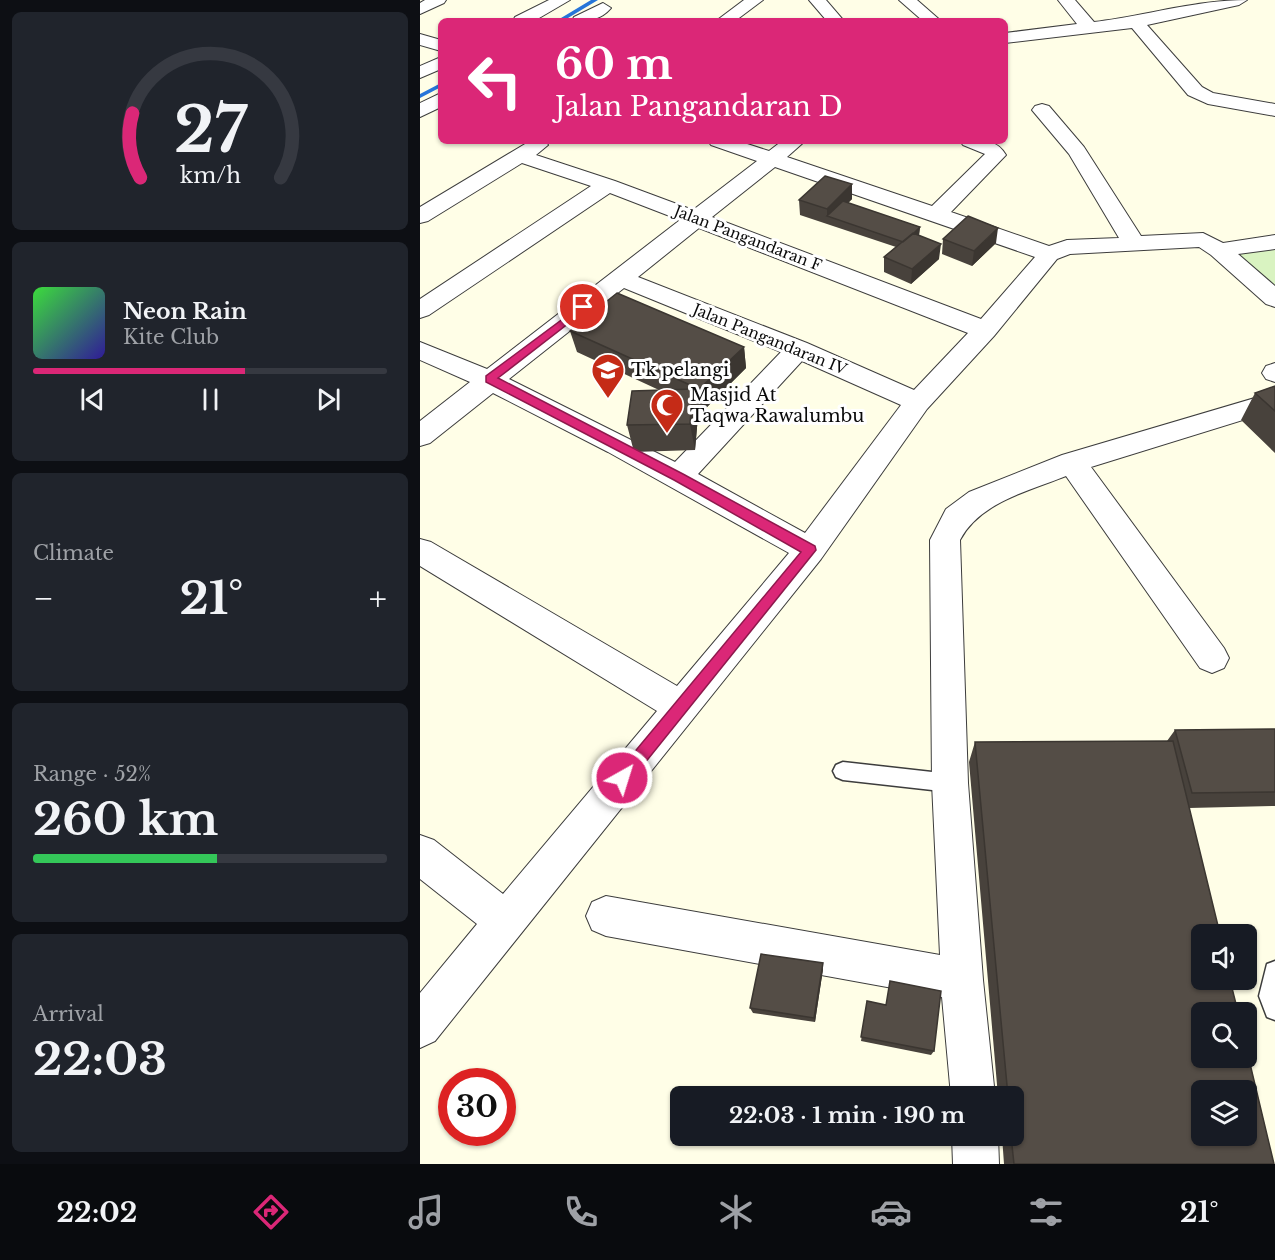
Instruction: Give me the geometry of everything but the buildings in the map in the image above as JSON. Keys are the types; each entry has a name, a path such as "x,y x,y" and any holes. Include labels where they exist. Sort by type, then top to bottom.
{"street":[{"path":"420,9 438,0"},
{"path":"527,18 562,0"},
{"path":"728,18 755,0"},
{"path":"817,0 833,18"},
{"path":"907,0 929,18"},
{"path":"1066,0 1088,26"},
{"path":"1008,38 1239,0"},
{"path":"585,18 603,8"},
{"path":"1142,15 1195,91 1209,98 1275,110"},
{"path":"420,39 438,45"},
{"path":"420,73 438,64"},
{"path":"420,111 438,101"},
{"path":"1042,110 1077,151 1134,243"},
{"path":"422,213 539,144"},
{"path":"727,144 1049,254"},
{"path":"420,436 792,144"},
{"path":"936,214 996,155 994,150 980,144"},
{"name":"Jalan Pangandaran F","path":"520,156 608,185 979,328"},
{"path":"420,310 608,185"},
{"path":"420,1026 810,550 918,402 979,328 1049,254 1067,247 1203,240 1219,250 1275,299"},
{"path":"1219,250 1275,242"},
{"name":"Jalan Pangandaran IV","path":"620,278 798,349 918,402"},
{"path":"678,477 798,349"},
{"path":"420,350 490,379 678,477 810,550"},
{"path":"972,1086 962,980 950,783 945,540 957,517 979,500 1072,462 1275,401"},
{"path":"1072,462 1212,658"},
{"path":"420,551 680,706"},
{"path":"420,854 507,922"},
{"path":"606,916 962,980"},
{"path":"975,1146 976,1164"}],"lane":[{"path":"843,771 950,783"},
{"path":"1275,972 1270,996 1275,1009"}],"green space":[{"path":"1229,248 1275,250 1275,291"}],"waterway":[{"path":"564,18 595,0"},
{"path":"420,96 438,87"}],"place":[{"name":"Tk pelangi","path":"608,399"},
{"name":"Masjid At Taqwa Rawalumbu","path":"667,434"}],"route":[{"path":"583,307 490,379 678,477 810,550 622,778"}]}
